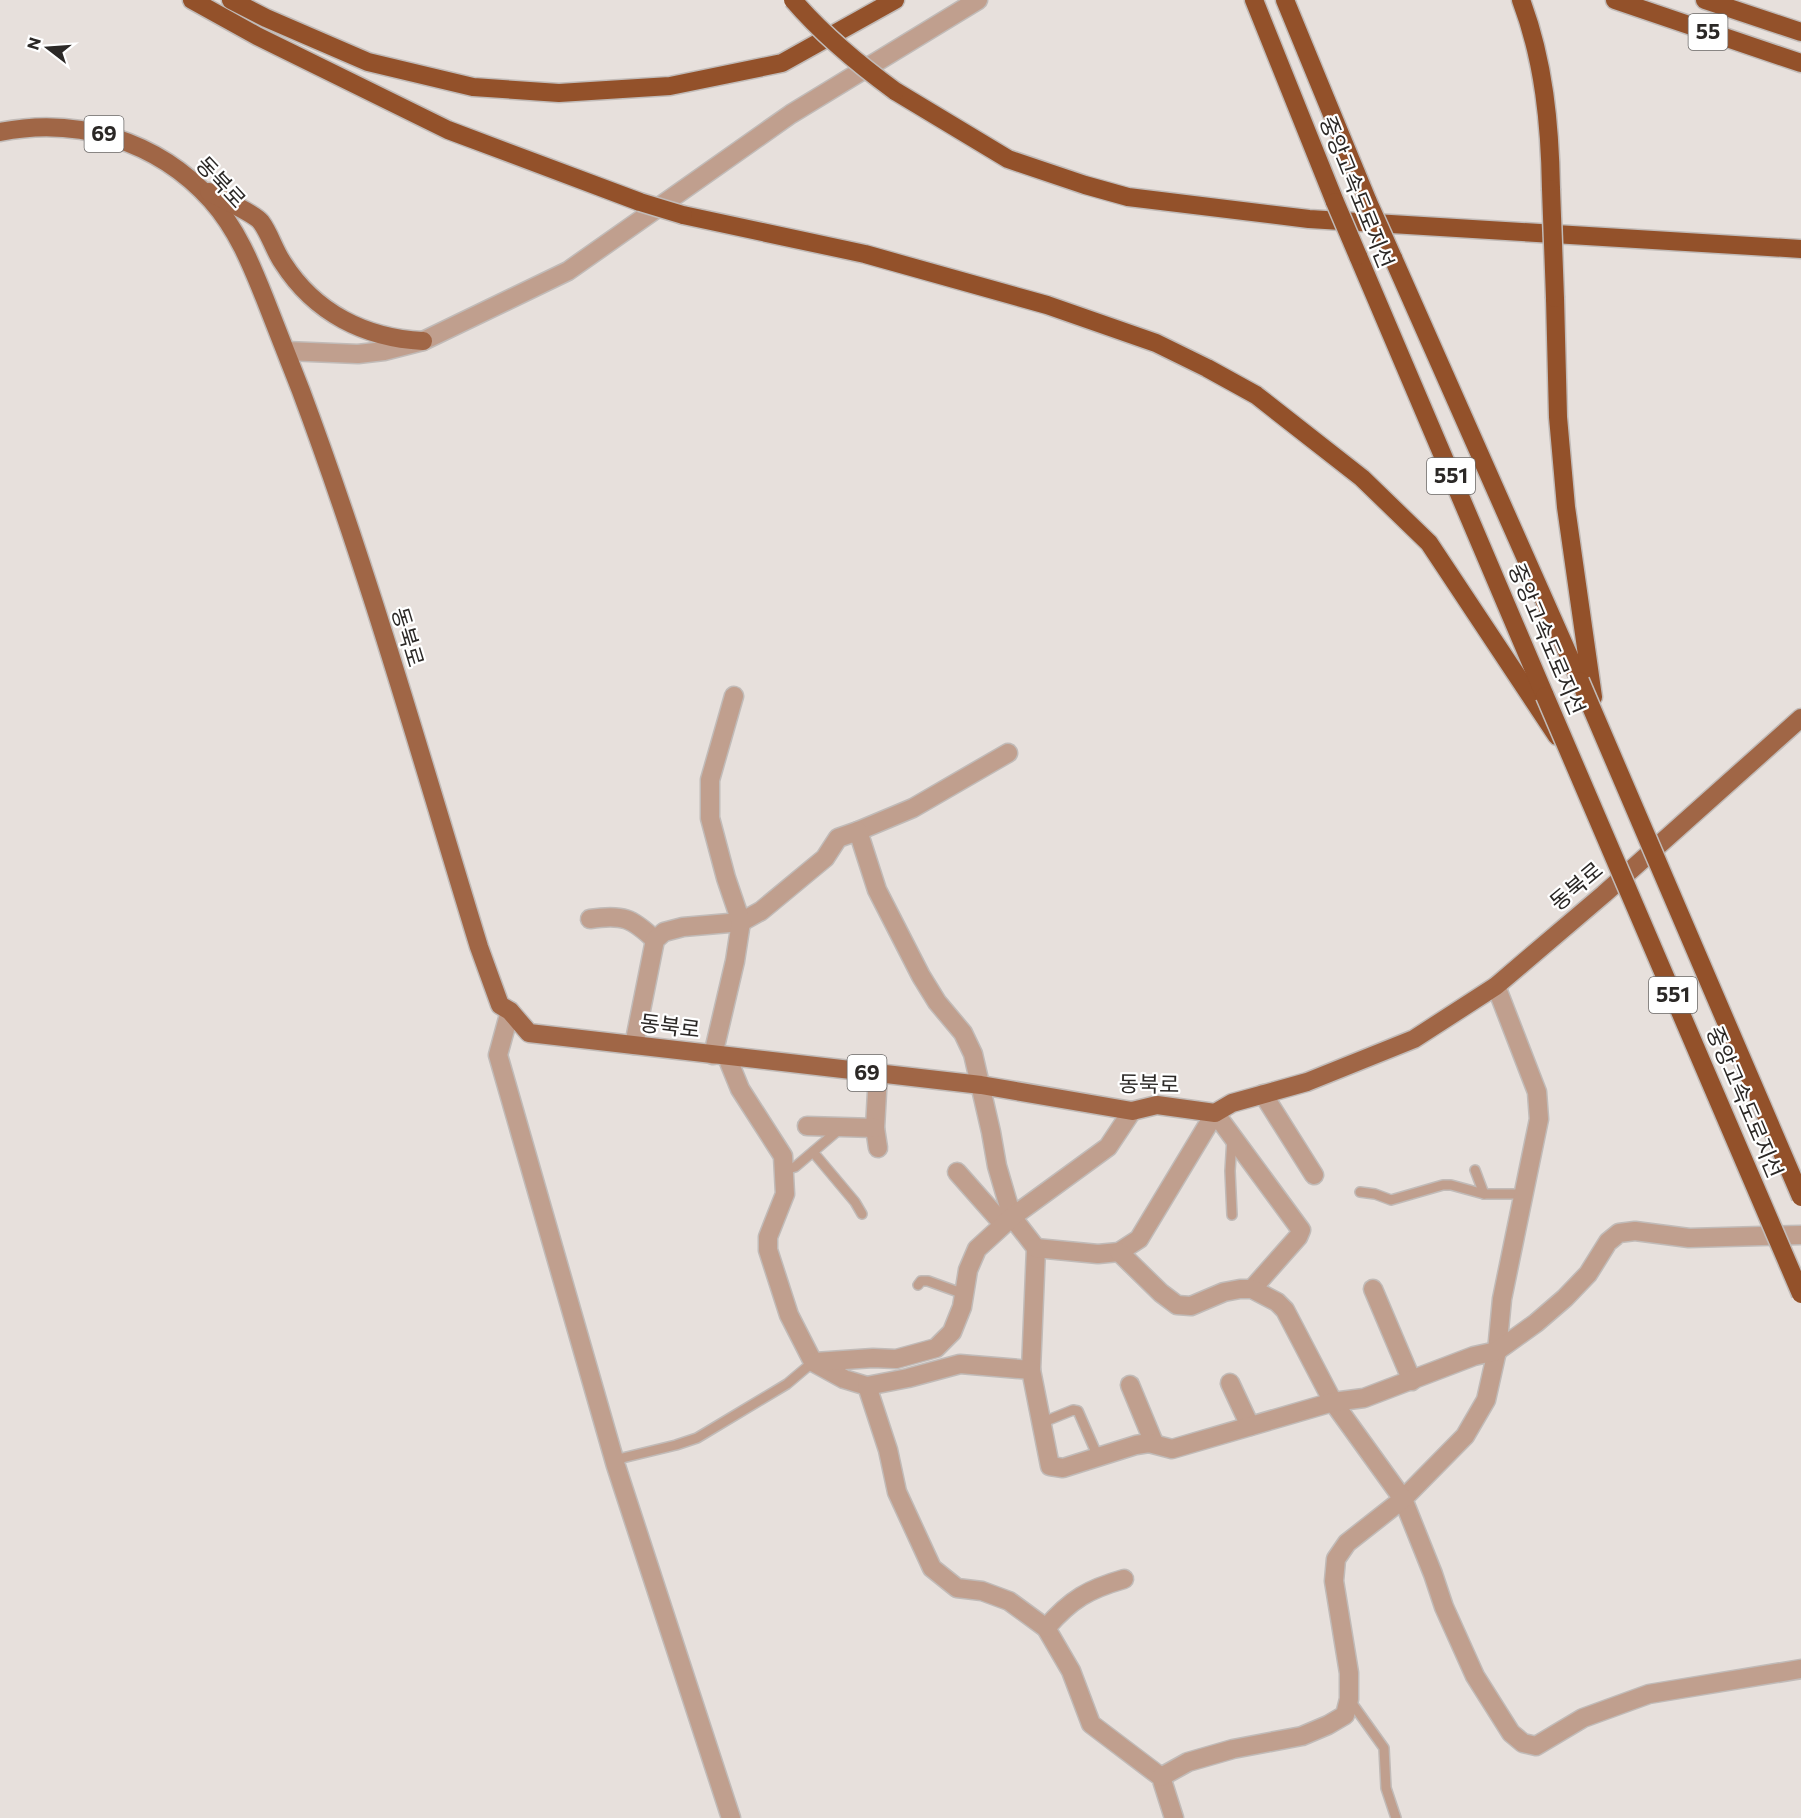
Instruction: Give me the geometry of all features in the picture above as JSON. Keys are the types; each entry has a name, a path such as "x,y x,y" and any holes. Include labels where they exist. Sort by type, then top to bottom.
{"highway":[{"path":"192,0 257,36 448,130 640,202 683,215 866,254 1047,305 1156,343 1207,368 1256,395 1362,478 1429,543 1572,760"},
{"path":"231,0 266,18 368,62 473,87 559,93 670,86 782,63 895,0"},
{"path":"793,0 853,60 895,91 1008,159 1085,185 1128,196 1309,219 1801,249"},
{"name":"중앙고속도로지선","path":"1254,0 1335,202 1801,1294"},
{"name":"중앙고속도로지선","path":"1285,0 1368,202 1580,681 1801,1197"},
{"path":"1521,0 1530,24 1545,91 1550,136 1558,417 1566,507 1597,722"},
{"name":"55","path":"1615,0 1801,63"},
{"name":"55","path":"1705,0 1801,32"}],"main road":[{"name":"동북로","path":"0,132 40,126 65,127 113,136 156,156 195,183 211,200 239,239 286,351 337,488 479,947 500,1005 510,1011 529,1033 981,1085 1132,1112 1157,1105 1215,1113 1232,1103 1307,1082 1414,1039 1496,986 1604,894 1801,718"},
{"path":"195,183 260,220 282,262 294,279 326,309 363,330 392,338 423,341"}],"street":[{"path":"286,351 358,354 384,351 423,341 568,271 791,114 978,0"},
{"path":"734,696 710,780 710,818 726,878 741,922 720,1056 783,1156 785,1194 768,1237 768,1251 789,1316 813,1362 844,1379 867,1386 960,1364 1031,1370"},
{"path":"634,1045 655,940 664,932 683,927 741,922 761,911 825,858 838,838 913,808 1008,753"},
{"path":"858,831 877,890 921,976 963,1033 973,1054 1007,1221"},
{"path":"590,919 623,917 638,924 655,940"},
{"path":"1161,1777 1188,1762 1233,1749 1302,1736 1345,1715 1349,1699 1349,1673 1334,1581 1336,1560 1347,1543 1403,1499 1466,1436 1486,1400 1497,1351 1502,1299 1539,1119 1538,1092 1496,986"},
{"path":"510,1011 498,1055 614,1461 731,1818"},
{"path":"878,1074 875,1128 878,1148"},
{"path":"1263,1094 1314,1175"},
{"path":"813,1362 873,1358 896,1359 936,1348 952,1332 962,1307 968,1270 977,1249 1007,1221 1108,1147 1132,1112"},
{"path":"957,1172 1036,1248 1098,1254 1119,1252 1139,1239 1215,1113 1301,1230 1298,1238 1252,1288"},
{"path":"807,1126 875,1128"},
{"path":"1036,1248 1031,1370 1050,1466 1063,1468 1136,1445 1154,1443 1172,1449 1333,1402 1364,1398 1474,1356 1497,1351 1536,1323 1565,1298 1588,1274 1608,1242 1619,1233 1635,1231 1689,1238 1801,1235"},
{"path":"1119,1252 1161,1293 1177,1305 1191,1306 1224,1292 1252,1288 1277,1302 1285,1310 1333,1402 1403,1499 1444,1606 1475,1676 1511,1733 1523,1743 1536,1746 1583,1718 1649,1694 1801,1669"},
{"path":"1373,1289 1412,1381"},
{"path":"1230,1383 1250,1426"},
{"path":"1130,1385 1154,1443"},
{"path":"867,1386 888,1450 897,1492 932,1568 957,1588 982,1591 1009,1601 1046,1628 1071,1671 1091,1724 1161,1777 1174,1818"},
{"path":"1046,1628 1067,1606 1085,1592 1125,1579"}],"lane":[{"path":"784,1170 795,1167 843,1126"},
{"path":"1232,1136 1230,1171 1232,1215"},
{"path":"813,1152 855,1202 862,1214"},
{"path":"1475,1170 1484,1194"},
{"path":"1360,1192 1375,1194 1391,1200 1443,1185 1451,1185 1484,1194 1524,1194"},
{"path":"918,1284 921,1281 928,1281 964,1294"},
{"path":"614,1461 696,1438 787,1384 813,1362"},
{"path":"1041,1423 1073,1410 1078,1411 1098,1457"},
{"path":"1349,1699 1383,1748 1386,1788 1396,1818"}]}
